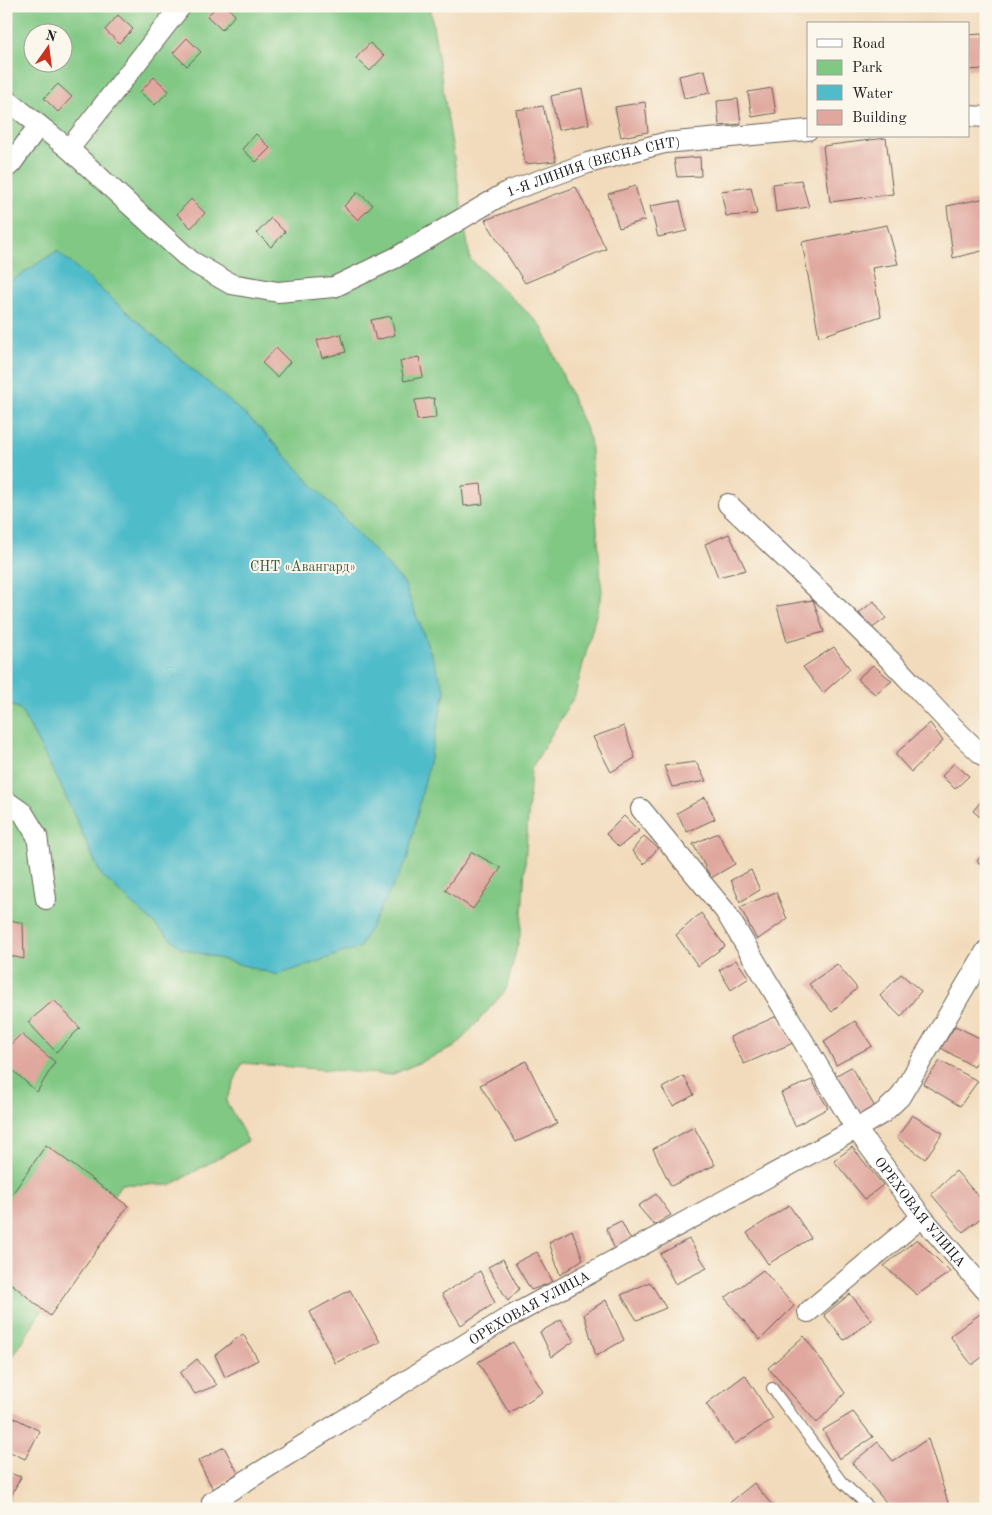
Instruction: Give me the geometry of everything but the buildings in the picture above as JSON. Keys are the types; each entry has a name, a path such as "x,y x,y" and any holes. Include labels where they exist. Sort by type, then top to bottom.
{"street":[{"path":"69,149 181,6"},
{"name":"1-Я ЛИНИЯ (ВЕСНА СНТ)","path":"6,99 69,149 191,261 231,284 278,292 334,287 396,258 507,192 588,163 664,143 807,130"},
{"path":"970,116 986,117"},
{"path":"6,168 11,164 39,125"},
{"path":"728,504 837,607 961,736 986,758"},
{"path":"6,801 23,814 37,836 46,899"},
{"path":"641,809 726,911 856,1129"},
{"name":"ОРЕХОВАЯ УЛИЦА","path":"212,1502 504,1320 883,1113 900,1097 986,951"},
{"name":"ОРЕХОВАЯ УЛИЦА","path":"856,1129 922,1217 986,1291"},
{"path":"808,1312 922,1217"}],"lane":[{"path":"772,1388 842,1482 872,1509"}],"green space":[{"name":"СНТ «Авангард»","path":"6,6 430,6 470,259 541,325 590,439 602,592 575,695 531,769 521,931 506,990 455,1047 391,1075 242,1063 226,1101 248,1141 171,1185 121,1184 6,1368"}],"water":[{"path":"57,251 259,427 404,583 445,691 407,860 360,947 278,975 181,948 101,875 59,782 20,709 6,703 6,284"}]}
